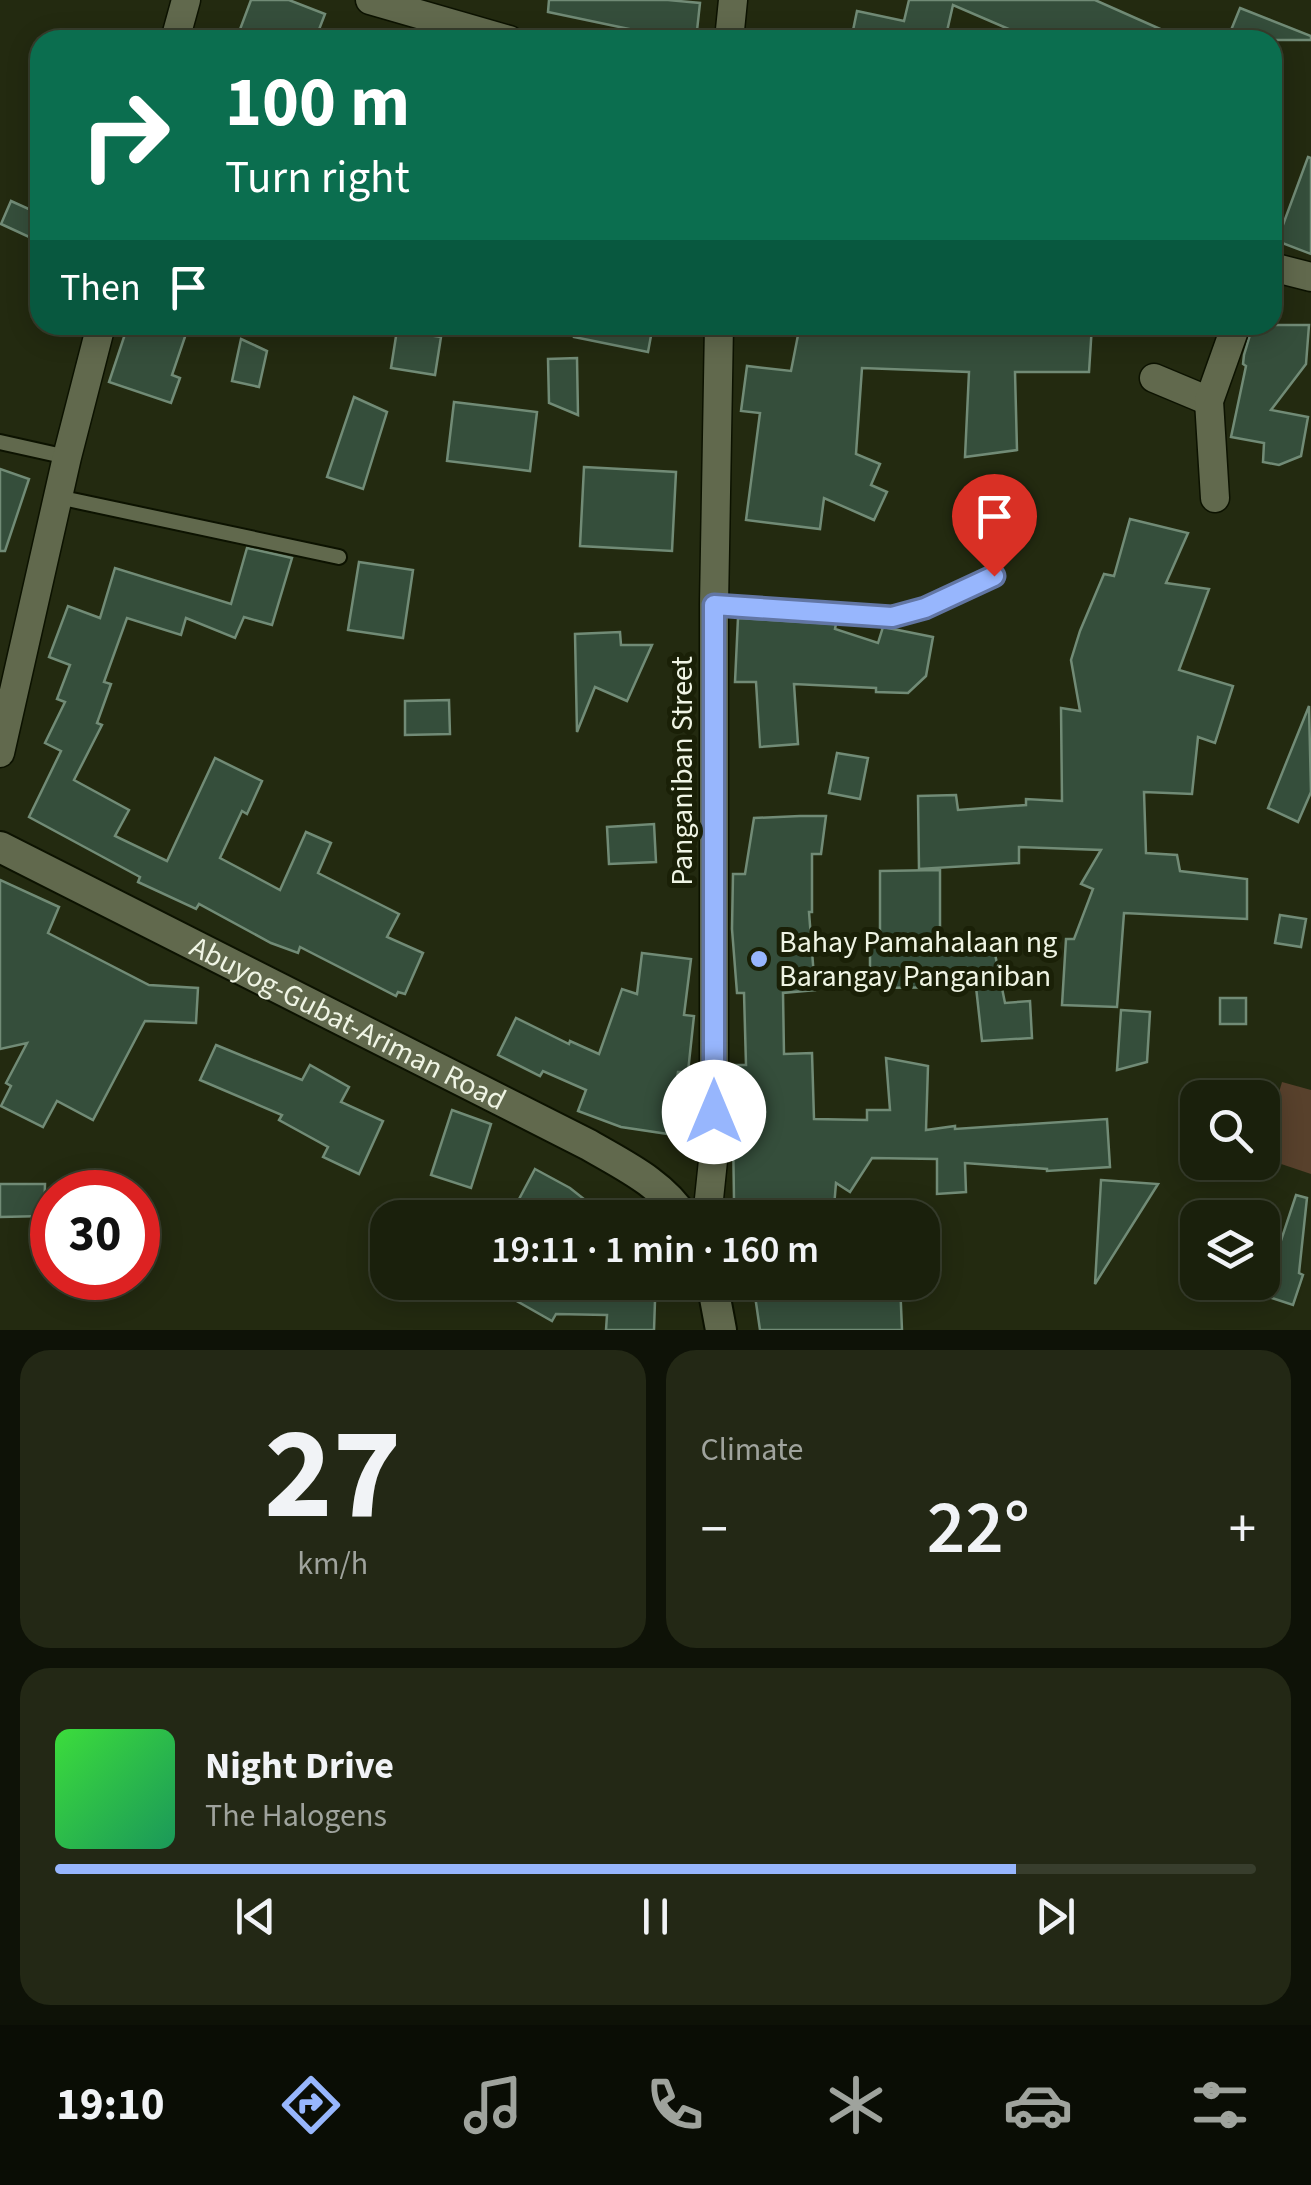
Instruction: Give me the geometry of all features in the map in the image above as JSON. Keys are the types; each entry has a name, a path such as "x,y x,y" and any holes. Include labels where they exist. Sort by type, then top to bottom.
{"main road":[{"name":"Abuyog-Gubat-Ariman Road","path":"0,847 589,1145 643,1176 669,1200"},
{"path":"715,1300 720,1330"}],"street":[{"path":"178,30 186,0"},
{"path":"370,0 474,30"},
{"path":"730,30 733,0"},
{"path":"1282,270 1311,277"},
{"path":"0,753 98,335"},
{"name":"Panganiban Street","path":"709,1200 714,1151 714,605 719,335"},
{"path":"1215,498 1209,400 1232,335"},
{"path":"1154,378 1209,400"}],"lane":[{"path":"0,442 67,457"},
{"path":"58,497 338,557"},
{"path":"714,605 892,617 925,608 994,576"}],"shaded area":[{"path":"1282,1082 1311,1090 1311,1174 1280,1164"}],"building":[{"path":"251,0 289,0 325,14 319,30 240,30"},
{"path":"549,0 700,3 697,30 629,30 548,12"},
{"path":"909,0 1095,0 1162,30 1011,30 953,5 947,30 853,30 857,11 904,21"},
{"path":"1240,8 1311,36 1311,40 1282,40 1282,30 1231,30"},
{"path":"1308,157 1311,158 1311,254 1282,243 1282,227"},
{"path":"11,201 30,210 30,237 1,224"},
{"path":"1282,325 1309,325 1306,364 1271,410 1308,417 1301,456 1279,465 1263,462 1264,443 1231,437 1246,366 1244,355 1250,335 1282,335"},
{"path":"125,335 186,335 172,375 180,378 171,403 109,382"},
{"path":"396,335 441,337 435,375 391,368"},
{"path":"574,335 651,335 648,352"},
{"path":"798,335 1091,335 1089,372 1015,372 1017,450 965,457 969,372 862,368 856,454 880,464 871,485 887,492 874,520 824,498 820,529 746,520 760,413 741,411 747,366 791,371"},
{"path":"241,339 267,351 259,387 232,381"},
{"path":"577,358 578,415 549,403 548,359"},
{"path":"354,397 387,412 363,489 327,477"},
{"path":"454,402 537,412 530,471 447,461"},
{"path":"584,467 676,472 672,551 580,546"},
{"path":"0,469 29,479 5,551 0,551"},
{"path":"1130,519 1188,533 1166,583 1209,589 1179,670 1233,686 1215,743 1198,737 1192,794 1144,792 1146,853 1177,855 1180,871 1247,879 1247,919 1124,913 1117,1007 1062,1005 1066,939 1074,939 1093,889 1081,884 1101,850 1019,847 1019,863 919,869 918,796 956,795 958,810 1026,805 1026,799 1062,801 1061,708 1080,711 1071,660 1104,574 1114,576"},
{"path":"247,548 292,558 272,625 244,617 235,638 186,618 181,635 127,618 104,682 111,684 97,723 102,725 74,780 129,810 115,836 167,861 215,758 262,781 247,814 242,811 220,858 280,890 306,832 331,843 318,873 399,914 387,937 423,953 405,994 398,992 396,996 300,947 298,953 271,943 199,904 196,909 138,882 140,877 29,817 61,751 45,743 65,702 57,699 70,665 49,657 68,606 100,618 115,568 231,604"},
{"path":"359,562 413,570 403,638 348,630"},
{"path":"738,618 836,624 835,629 878,643 883,627 933,637 926,676 908,693 794,684 798,744 760,747 756,682 735,682"},
{"path":"620,632 621,645 652,645 627,701 595,687 577,732 575,634"},
{"path":"449,700 450,734 405,735 405,701"},
{"path":"1309,706 1311,792 1298,822 1268,808"},
{"path":"837,753 868,758 860,799 829,793"},
{"path":"826,816 821,854 812,854 809,912 815,990 783,993 784,1054 812,1053 814,1119 867,1120 867,1110 890,1110 886,1058 928,1066 926,1130 1107,1119 1110,1167 1047,1171 965,1163 966,1192 937,1194 937,1159 872,1158 850,1192 836,1183 835,1200 734,1200 732,1065 746,1065 744,993 737,993 732,929 733,874 745,874 754,818"},
{"path":"654,824 656,862 609,864 607,827"},
{"path":"940,870 940,944 993,944 1005,1003 1030,1001 1032,1038 982,1041 976,987 870,988 870,944 880,944 880,871"},
{"path":"0,880 59,907 48,933 149,985 198,988 196,1023 145,1021 93,1120 57,1101 43,1127 1,1106 11,1086 6,1083 27,1043 0,1049"},
{"path":"1280,915 1306,919 1301,947 1275,943"},
{"path":"642,953 691,959 684,1015 694,1016 688,1072 678,1072 668,1134 621,1127 578,1111 586,1090 543,1071 540,1076 498,1055 516,1018 599,1054 622,989 637,994"},
{"path":"1220,998 1246,998 1246,1024 1220,1024"},
{"path":"1121,1010 1150,1012 1147,1062 1117,1070"},
{"path":"216,1045 302,1080 310,1065 349,1087 341,1102 383,1121 359,1174 323,1157 328,1147 279,1120 282,1115 200,1080"},
{"path":"452,1110 491,1124 471,1188 431,1175"},
{"path":"535,1169 585,1200 519,1200"},
{"path":"1101,1180 1158,1184 1095,1284"},
{"path":"0,1184 30,1184 30,1216 0,1217"},
{"path":"1296,1195 1307,1198 1299,1273 1303,1275 1293,1305 1278,1300 1280,1243"},
{"path":"515,1300 656,1300 654,1330 606,1330 607,1315 556,1314 552,1321"},
{"path":"756,1300 901,1300 902,1330 760,1330"}],"place":[{"name":"Bahay Pamahalaan ng Barangay Panganiban","path":"759,959"}],"route":[{"path":"714,1112 714,605 892,617 925,608 994,576"}]}
